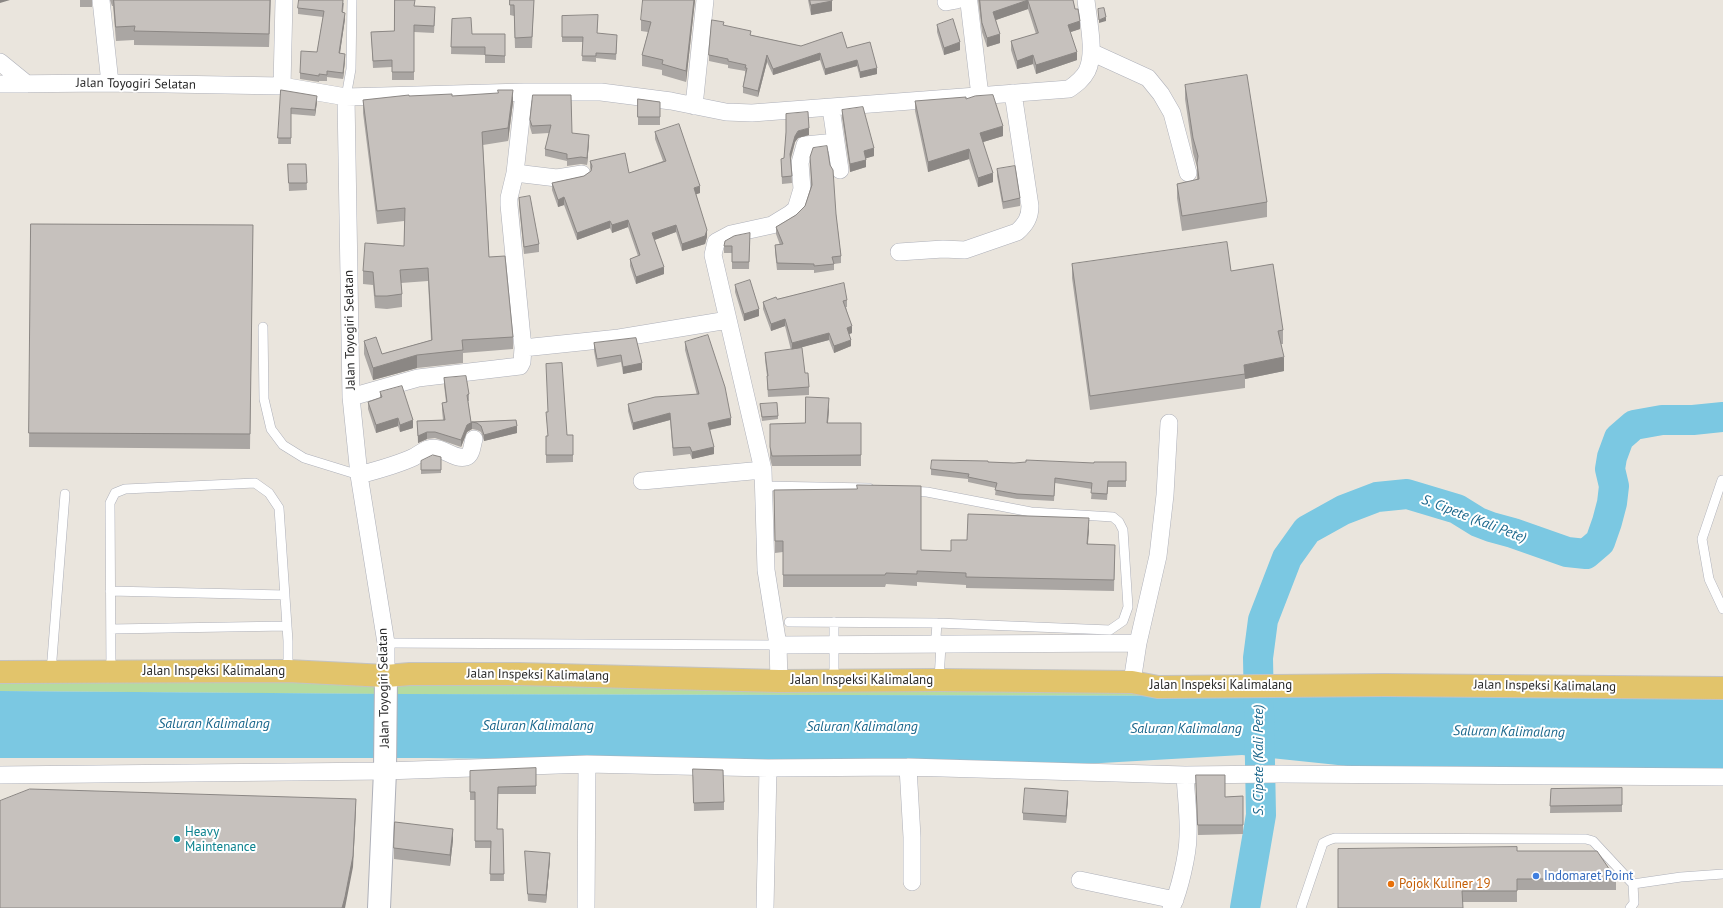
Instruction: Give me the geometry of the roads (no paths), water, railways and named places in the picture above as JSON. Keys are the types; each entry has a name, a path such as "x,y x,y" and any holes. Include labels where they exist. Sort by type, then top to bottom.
{"main road":[{"name":"Jalan Inspeksi Kalimalang","path":"0,672 288,671 362,674 386,685 410,674 519,674 779,681 939,680 1132,682 1158,687 1385,685 1723,688"}],"street":[{"path":"101,0 110,83"},
{"path":"282,86 284,0"},
{"path":"694,106 705,0"},
{"path":"966,0 969,3 980,96"},
{"path":"346,97 524,92 601,92 726,112 752,113 1069,89 1079,81 1087,71 1091,52 1086,0"},
{"path":"1091,52 1148,78 1161,94 1172,113 1188,173"},
{"path":"0,62 27,84"},
{"name":"Jalan Toyogiri Selatan","path":"0,84 110,83 282,86 346,97 351,397 359,475 386,643 385,771 379,908"},
{"path":"351,397 418,378 452,373 517,367 522,362 523,348 509,198 515,174 524,92"},
{"path":"899,252 943,249 965,250 1017,232 1024,226 1028,219 1030,206 1013,93"},
{"path":"831,108 840,170"},
{"path":"779,681 778,645 766,570 764,478 713,255 716,242 731,234 772,225 796,209 802,189 800,163 805,145 836,142"},
{"path":"515,174 557,178 582,174"},
{"path":"523,348 619,338 728,320"},
{"path":"1132,682 1138,643 1158,556 1165,494 1169,423"},
{"path":"359,475 377,471 427,450 436,448 445,450 452,455 467,457 470,454 474,439"},
{"path":"642,481 764,478"},
{"path":"778,645 835,646 1138,643"},
{"path":"586,908 587,764"},
{"path":"0,775 385,771 587,764 768,768 908,767 1185,775 1281,774 1723,777"},
{"path":"908,767 912,837 912,882"},
{"path":"765,908 768,768"},
{"path":"1080,880 1173,904 1188,838 1185,775"}],"lane":[{"path":"346,97 351,69 352,0"},
{"path":"263,327 264,399 271,429 283,445 304,458 359,475"},
{"path":"764,478 877,488"},
{"path":"1722,480 1702,540 1710,579 1723,609"},
{"path":"111,671 110,503 115,493 125,489 255,483 269,493 279,508 287,622 288,671"},
{"path":"788,622 937,623 1110,630 1123,622 1128,607 1123,530 1119,522 1113,517 1031,512 927,492 898,490"},
{"path":"51,672 65,494"},
{"path":"110,592 285,595"},
{"path":"111,629 287,622"},
{"path":"834,622 834,680"},
{"path":"937,623 936,637 941,645 939,680"},
{"path":"386,643 778,645"},
{"path":"1301,908 1323,843 1335,838 1586,839 1593,841 1633,884 1634,903 1630,908"},
{"path":"1633,884 1680,877 1723,874"}],"water":[{"name":"Saluran Kalimalang","path":"0,691 404,694 1723,697 1723,769 1376,769 1242,755 1066,765 426,758 0,758"}],"waterway":[{"name":"S. Cipete (Kali Pete)","path":"1245,908 1261,815 1258,658 1263,620 1287,558 1307,530 1343,510 1377,497 1407,494 1457,509 1478,522 1491,527 1567,552 1586,554 1600,542 1607,522 1612,503 1614,486 1610,469 1612,457 1619,438 1634,425 1662,420 1693,420 1723,417"}],"place":[{"name":"Heavy Maintenance","path":"177,839"},
{"name":"Indomaret Point","path":"1536,876"},
{"name":"Pojok Kuliner 19","path":"1391,884"}]}
